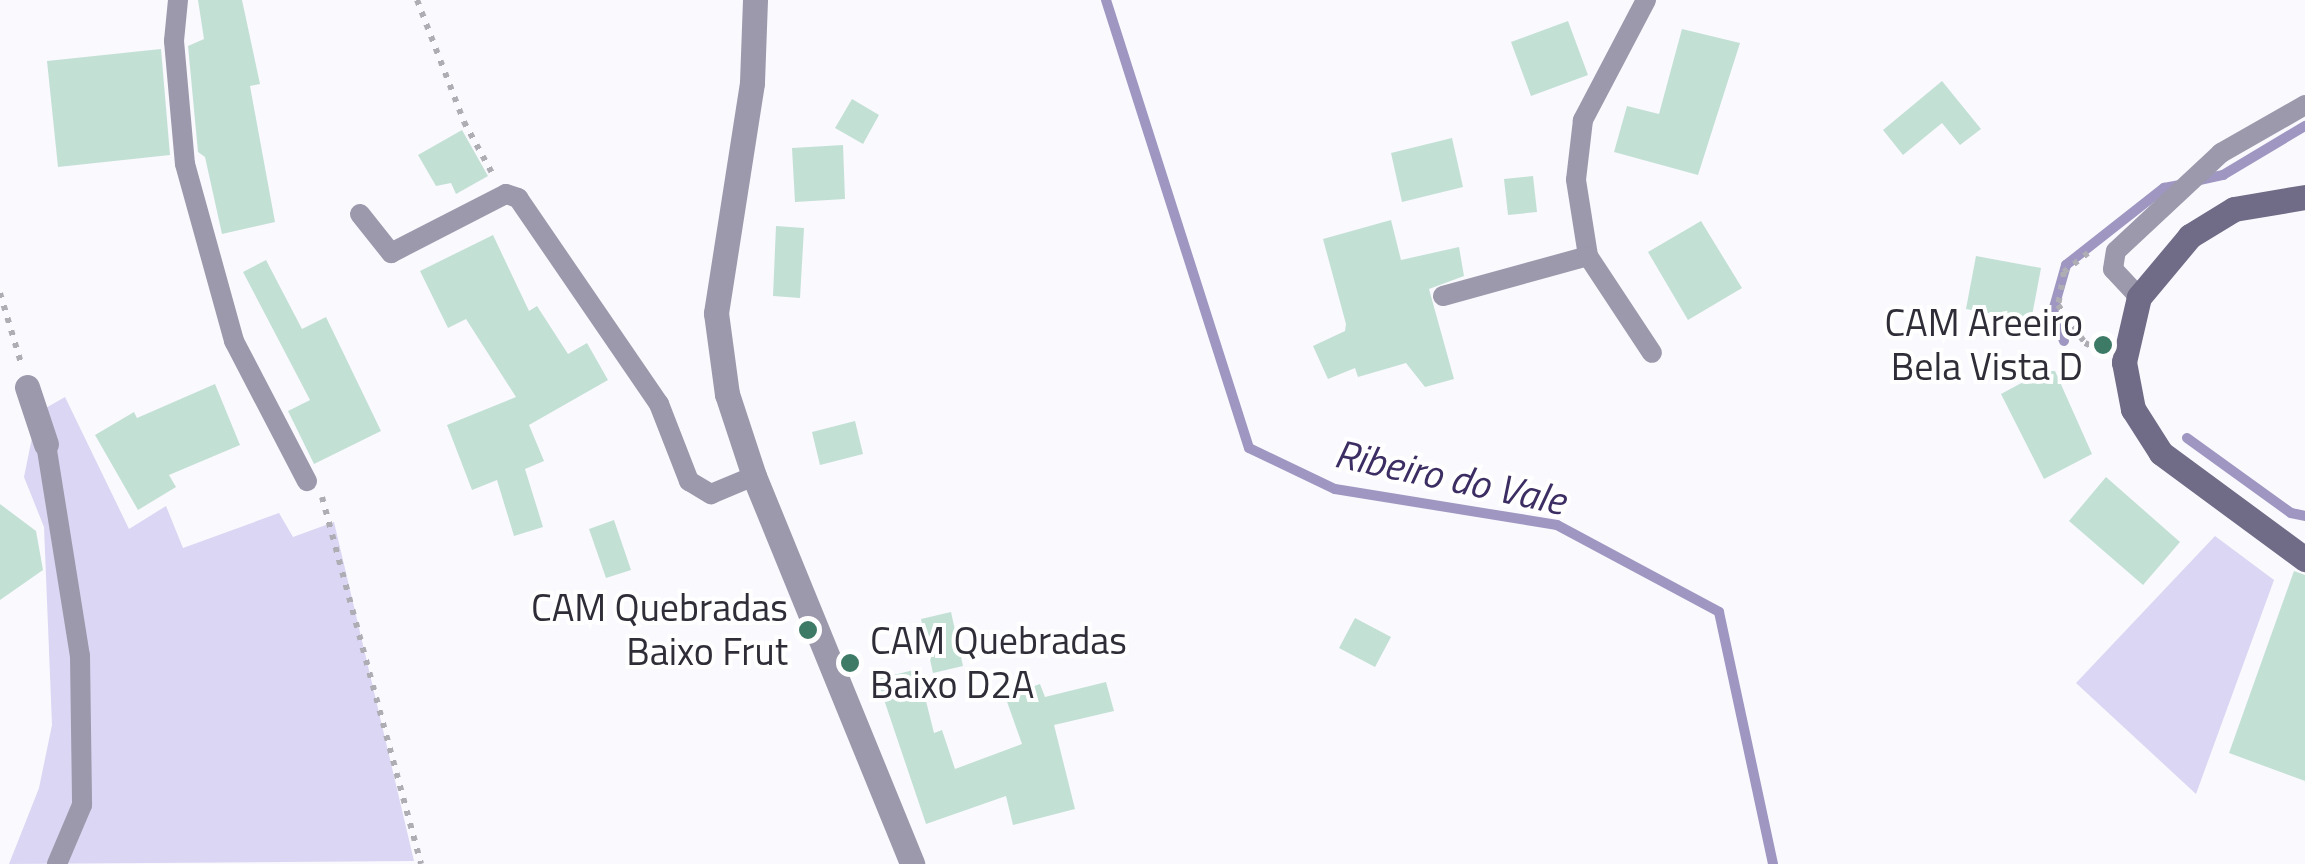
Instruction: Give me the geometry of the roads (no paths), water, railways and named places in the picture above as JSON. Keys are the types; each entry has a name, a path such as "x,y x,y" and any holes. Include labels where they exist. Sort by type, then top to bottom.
{"street":[{"path":"755,0 752,82 716,313 727,394 754,476 912,864"},
{"path":"2305,197 2234,209 2190,236 2139,296 2124,362 2144,433 2161,453 2305,558"},
{"path":"27,387 46,444"}],"lane":[{"path":"178,0 174,40 185,164 234,341 307,482"},
{"path":"1646,0 1595,91 1578,142 1576,180 1588,256 1652,353"},
{"path":"2139,296 2113,269 2116,251 2221,154 2305,105"},
{"path":"360,214 391,253 506,194 518,198 660,404 689,481 711,494 754,476"},
{"path":"1443,296 1588,256"},
{"path":"46,444 80,656 82,805 57,864"}],"waterway":[{"name":"Ribeiro do Vale","path":"1106,0 1249,448 1335,489 1557,525 1719,612 1773,864"},
{"path":"2195,181 2223,175 2305,126"},
{"path":"2064,341 2053,311 2066,265 2164,188 2179,185"},
{"path":"2187,438 2291,513 2305,516"}],"place":[{"name":"CAM Areeiro Bela Vista D","path":"2103,345"},
{"name":"CAM Quebradas Baixo Frut","path":"808,630"},
{"name":"CAM Quebradas Baixo D2A","path":"850,663"}]}
